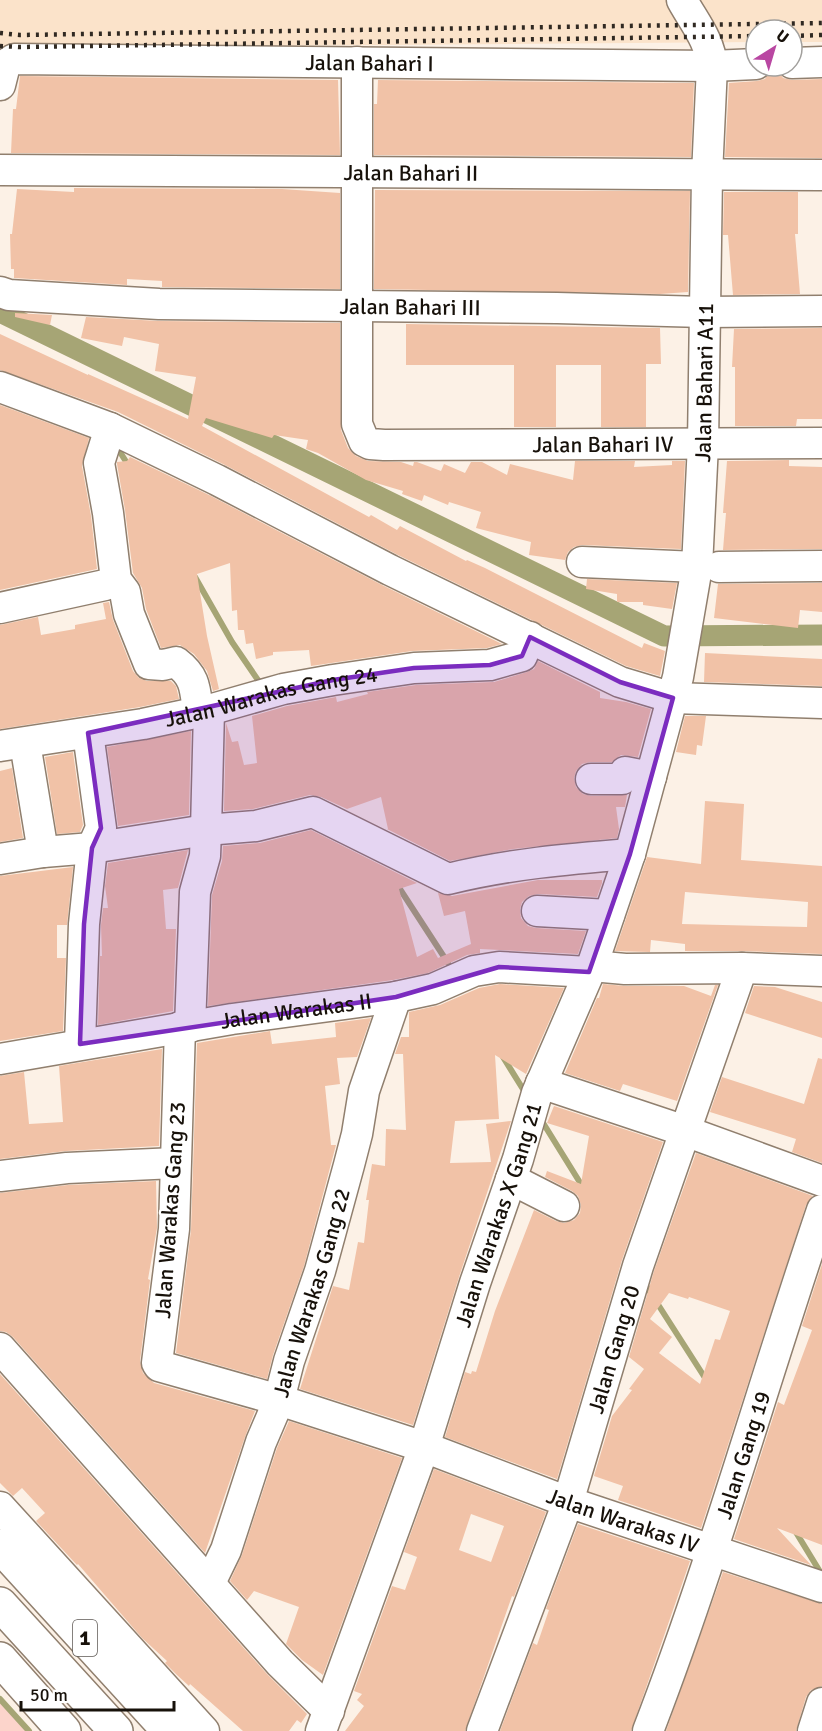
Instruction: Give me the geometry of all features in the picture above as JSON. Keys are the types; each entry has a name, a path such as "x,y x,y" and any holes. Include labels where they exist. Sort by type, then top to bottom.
{"highway":[{"name":"1","path":"0,1546 169,1731"},
{"name":"1","path":"0,1604 116,1731"},
{"path":"0,1659 64,1731"}],"street":[{"name":"Jalan Bahari A11","path":"675,687 703,574 704,312 712,66 711,52 705,37 682,0"},
{"name":"Jalan Bahari I","path":"0,84 5,65 14,59 744,65"},
{"path":"357,62 358,305"},
{"path":"804,63 822,62"},
{"name":"Jalan Bahari II","path":"0,170 822,175"},
{"name":"Jalan Bahari III","path":"0,292 9,296 159,304 321,307 358,305 704,312 822,311"},
{"name":"Jalan Bahari IV","path":"358,305 357,424 364,441 370,444 384,446 822,443"},
{"path":"0,387 218,480 390,570 620,682 822,702"},
{"path":"0,608 105,585 116,580 99,463 108,434"},
{"path":"582,562 703,574 822,566"},
{"name":"Jalan Warakas Gang 23","path":"116,580 124,592 129,614 149,664 163,665 176,662 193,679 203,711 205,856 195,892 175,1163 174,1229 157,1363 159,1366 279,1400 424,1446"},
{"name":"Jalan Warakas Gang 24","path":"12,744 88,733 203,711 283,689 414,668 490,665 522,656 530,637"},
{"name":"Jalan Warakas X Gang 21","path":"328,1723 424,1446 537,1093 591,969 630,854 675,687"},
{"path":"80,1044 84,924 92,848 101,828 88,733"},
{"path":"12,744 43,852"},
{"path":"591,779 622,779 625,772 651,777"},
{"path":"0,859 43,852 92,848 206,830 256,826 313,812 448,879 540,861 630,854"},
{"path":"537,911 609,915"},
{"name":"Jalan Warakas II","path":"0,1059 232,1019 396,997 434,988 474,971 499,968 742,968 822,971"},
{"name":"Jalan Gang 20","path":"482,1731 568,1502 634,1279 742,968"},
{"name":"Jalan Warakas Gang 22","path":"210,1583 226,1550 261,1442 279,1400 289,1361 320,1270 349,1165 364,1091 396,997"},
{"path":"537,1093 685,1131 822,1181"},
{"path":"0,1176 78,1167 175,1163"},
{"path":"511,1179 564,1206"},
{"name":"Jalan Gang 19","path":"648,1731 675,1661 822,1210"},
{"path":"0,1348 280,1663 328,1723"},
{"name":"Jalan Warakas IV","path":"424,1446 568,1502 821,1587"},
{"path":"0,1507 204,1731"},
{"path":"813,1731 822,1703"}],"highlighted area":[{"path":"530,637 620,682 673,698 630,854 589,972 499,967 396,997 80,1044 84,924 92,848 101,828 88,733 333,680 414,668 490,665 522,656"}],"shaded area":[{"path":"0,0 822,0 822,42 804,42 804,18 744,18 744,42 0,48"},
{"path":"0,1700 27,1731 0,1731"}],"building":[{"path":"20,76 338,80 340,155 11,153 13,109 16,109"},
{"path":"765,79 822,79 822,158 725,157 729,83"},
{"path":"378,80 694,83 691,157 374,155 374,104 377,104"},
{"path":"74,188 282,189 340,193 340,289 162,287 162,281 127,279 127,285 14,278 14,269 11,269 10,234 12,234 17,189 74,192"},
{"path":"375,190 690,191 688,292 660,294 374,289"},
{"path":"724,192 798,192 798,234 795,234 800,294 733,295 728,235 723,235"},
{"path":"15,313 52,315 50,325 15,317"},
{"path":"86,317 159,321 340,323 341,430 348,448 356,456 368,461 401,462 413,466 414,462 417,462 441,471 444,464 465,473 471,462 482,462 507,475 510,464 573,480 575,461 635,461 634,467 672,465 672,461 685,461 681,549 582,545 568,552 565,560 529,555 531,542 476,528 481,512 449,502 448,505 424,495 422,501 402,494 403,491 366,480 318,453 306,449 308,440 274,435 272,438 206,418 202,426 369,517 371,515 397,530 400,526 642,648 644,643 665,651 660,676 626,666 398,555 118,412 0,370 0,334 188,419 196,377 155,371 159,344 124,337 122,346 81,338"},
{"path":"406,324 660,328 661,364 646,364 646,427 601,427 601,365 556,365 556,427 514,427 514,365 406,365"},
{"path":"822,328 822,419 797,419 796,426 735,426 735,367 732,367 734,329"},
{"path":"0,405 89,438 82,466 97,569 0,590"},
{"path":"130,457 502,644 487,648 412,651 311,666 309,650 273,652 273,655 256,659 253,643 246,644 244,630 238,630 237,610 232,611 230,563 197,574 207,636 219,689 213,691 207,671 194,654 180,645 161,648 146,609 142,588 133,573 117,464 117,462 127,461"},
{"path":"789,460 789,466 822,467 822,549 723,550 727,461"},
{"path":"587,579 677,583 672,609 643,605 643,602 617,602 617,594 586,589"},
{"path":"822,583 822,612 800,610 798,628 714,618 718,584"},
{"path":"109,602 113,620 133,671 139,678 147,681 171,681 176,686 179,699 0,729 0,625 38,617 41,635 75,629 75,625 106,619 103,603"},
{"path":"705,653 822,659 822,686 704,682"},
{"path":"538,661 600,692 600,698 651,709 638,757 621,755 612,762 582,764 574,778 576,787 583,794 591,796 627,795 625,807 616,807 619,829 617,838 513,849 450,861 387,829 381,797 347,809 321,797 310,795 253,809 224,811 226,723 232,742 238,741 244,765 257,763 252,716 287,706 336,697 337,702 368,694 367,692 416,685 494,682 534,669"},
{"path":"685,716 706,716 702,746 697,745 696,755 676,752"},
{"path":"191,731 189,815 118,826 107,747"},
{"path":"73,752 83,825 80,832 57,834 45,757"},
{"path":"12,768 23,838 0,842 0,771"},
{"path":"705,801 744,804 741,860 822,866 822,954 685,951 685,944 651,940 650,952 615,951 647,857 701,864","holes":["685,892 808,902 807,927 682,924"]},
{"path":"311,830 417,883 399,889 417,957 433,949 438,958 471,944 465,911 444,916 438,893 452,896 538,880 602,880 602,883 597,897 538,894 529,896 522,902 521,918 528,926 586,931 578,954 480,949 480,953 467,955 428,973 208,1006 212,895 222,861 223,846 260,843"},
{"path":"188,850 178,888 163,890 166,929 176,929 173,1011 98,1025 100,956 102,956 101,925 103,908 108,908 105,886 108,863"},
{"path":"73,867 67,925 57,925 57,958 66,958 63,1031 0,1041 0,876"},
{"path":"500,984 564,988 526,1074 495,1055 499,1119 455,1121 450,1163 491,1162 486,1124 511,1121 413,1425 300,1389 333,1286 349,1290 358,1242 364,1243 369,1200 366,1200 372,1164 385,1166 386,1129 406,1130 403,1054 395,1054 401,1037 409,1037 409,1012 440,1005 479,988"},
{"path":"603,984 684,986 711,996 715,985 718,985 677,1101 623,1084 620,1091 565,1073 597,998 599,998"},
{"path":"754,986 775,987 822,1002 822,1038 745,1013"},
{"path":"371,1018 357,1057 337,1058 340,1084 325,1086 331,1145 336,1145 304,1266 267,1379 176,1353 191,1230 197,1043 270,1031 272,1044 336,1037 335,1023"},
{"path":"162,1049 159,1146 66,1151 0,1159 0,1076 24,1072 29,1124 63,1122 59,1066"},
{"path":"818,1058 822,1059 822,1163 792,1152 796,1139 710,1112 722,1077 804,1104"},
{"path":"554,1106 663,1142 622,1260 557,1479 445,1437 465,1372 471,1374 472,1371 476,1372 495,1311 534,1210 564,1223 574,1220 580,1213 581,1205 578,1196 545,1177 547,1171 581,1184 589,1136 547,1123"},
{"path":"696,1153 813,1196 806,1205 701,1528 618,1500 623,1486 594,1476 612,1416 632,1390 629,1389 644,1369 629,1357 654,1271","holes":["669,1293 688,1299 689,1297 730,1311 720,1340 715,1339 700,1384 659,1353 672,1337 650,1319"]},
{"path":"156,1181 157,1228 148,1279 150,1280 140,1361 143,1373 154,1383 255,1411 205,1553 13,1337 0,1331 0,1193 68,1185"},
{"path":"822,1264 822,1545 777,1528 811,1565 734,1539 778,1402 784,1405 812,1330 802,1326"},
{"path":"0,1374 267,1674 307,1714 301,1723 297,1720 289,1731 243,1731 177,1675 165,1663 167,1661 142,1638 78,1564 36,1521 45,1513 22,1488 13,1496 0,1483"},
{"path":"289,1421 402,1458 323,1675 302,1660 286,1644 299,1607 254,1591 247,1600 230,1581 242,1555 277,1448"},
{"path":"434,1469 546,1512 514,1597 512,1596 465,1731 345,1731 364,1706 357,1700 362,1694 354,1691 392,1586 405,1590 417,1557 404,1552","holes":["471,1514 504,1526 491,1562 459,1550"]},
{"path":"578,1524 690,1561 631,1731 500,1731 533,1643 537,1645 549,1610 546,1609"},
{"path":"723,1572 822,1604 822,1686 811,1690 806,1697 796,1731 666,1731"}],"waterway":[{"path":"0,312 664,636 822,635"},
{"path":"115,444 130,468"},
{"path":"195,577 232,642 262,686"},
{"path":"396,883 448,963"},
{"path":"503,1057 526,1094"},
{"path":"540,1118 584,1189"},
{"path":"643,1281 707,1381"},
{"path":"794,1529 822,1575"},
{"path":"0,1699 29,1731"}],"railway":[{"path":"0,33 20,35 822,23"},
{"path":"804,36 822,35"},
{"path":"0,46 744,36"}]}
